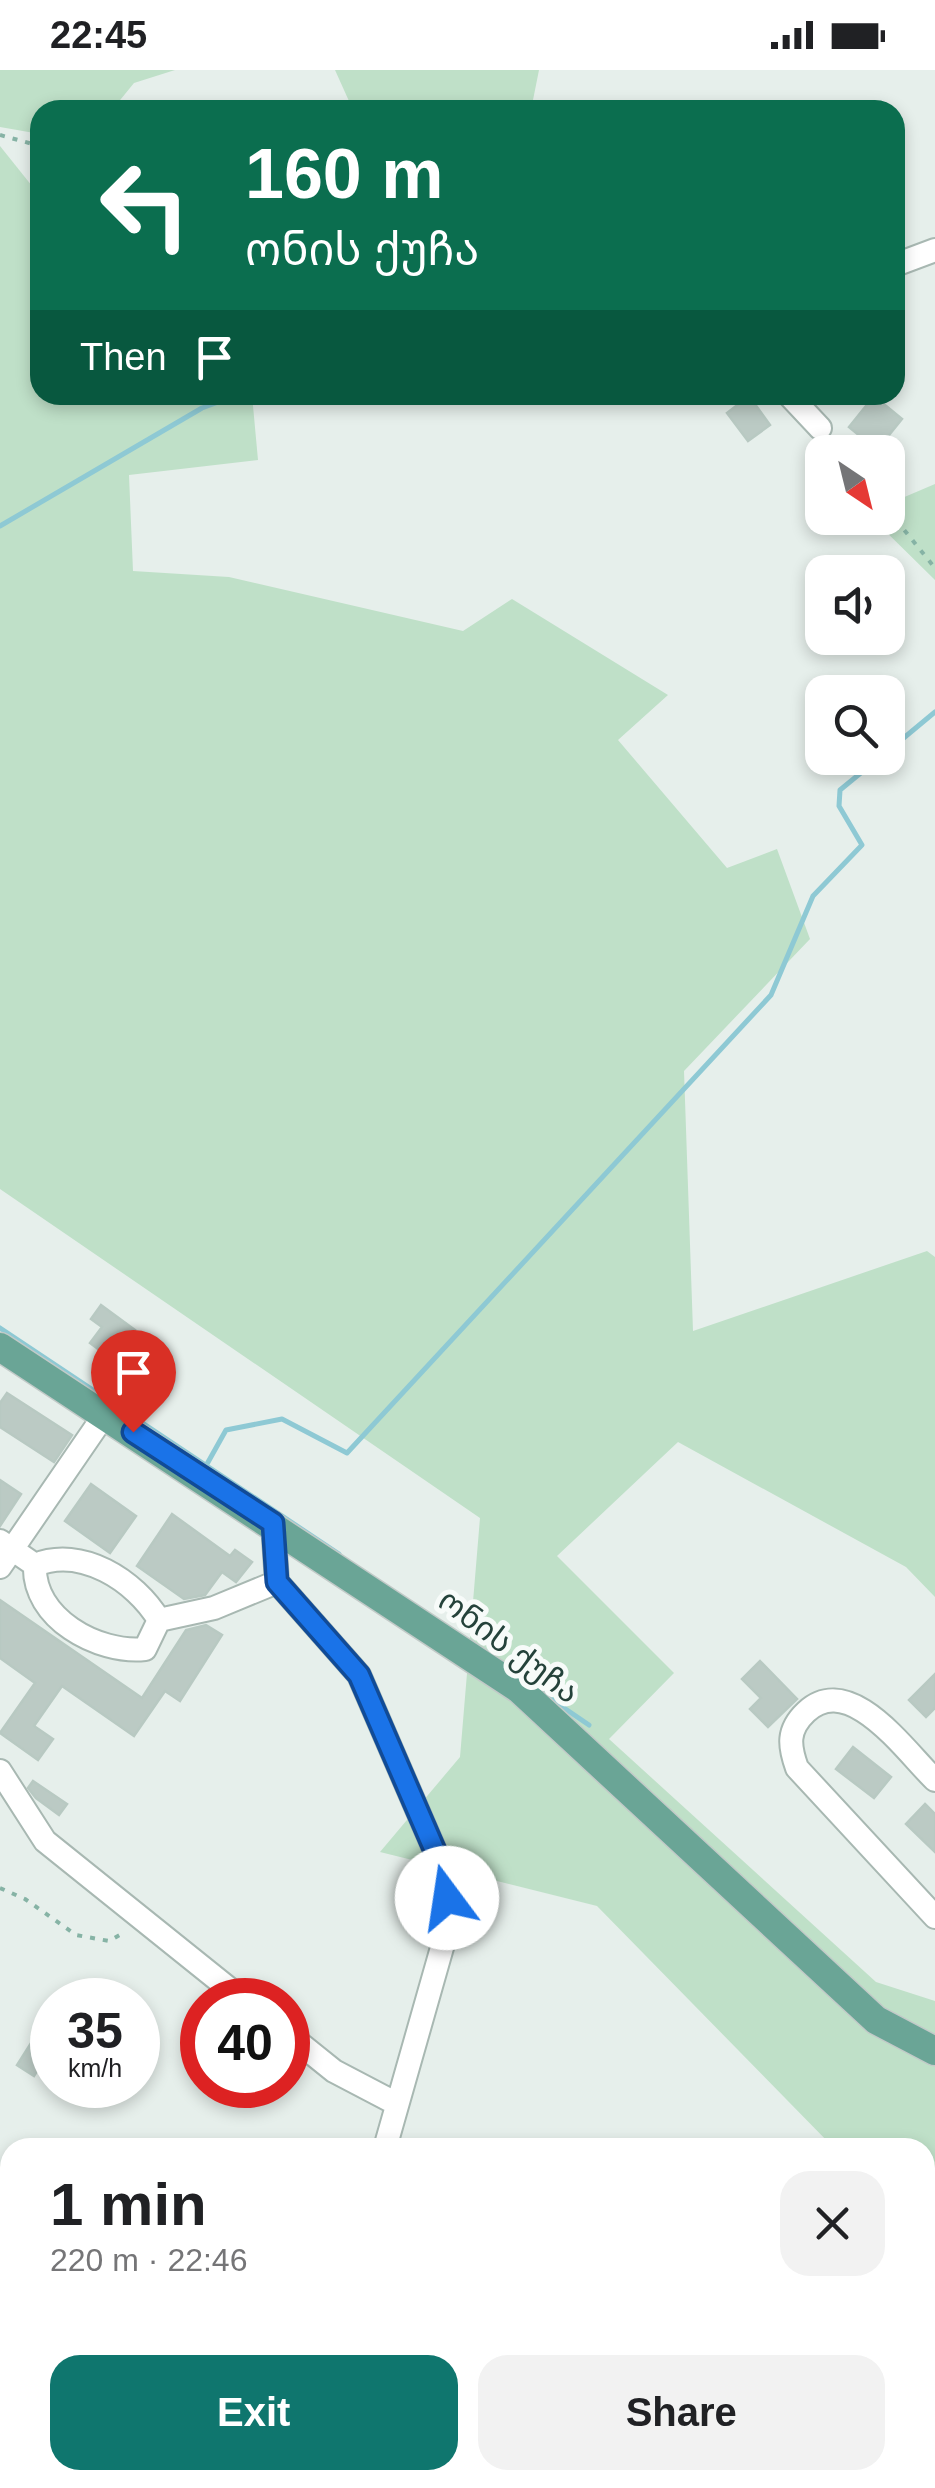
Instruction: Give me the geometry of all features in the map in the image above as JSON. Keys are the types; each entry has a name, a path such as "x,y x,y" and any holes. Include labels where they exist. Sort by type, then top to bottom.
{"main road":[{"name":"ონის ქუჩა","path":"0,1347 273,1523 519,1689 876,2020 935,2051"}],"street":[{"path":"905,261 935,250"},
{"path":"798,405 820,428"},
{"path":"105,1414 4,1552 35,1564 56,1556 96,1565 146,1599 159,1620"},
{"path":"273,1523 277,1582 359,1675 445,1874 449,1923 387,2138"},
{"path":"35,1564 34,1582 60,1622 117,1652 145,1649 159,1620"},
{"path":"159,1620 214,1608 277,1582"},
{"path":"932,1908 797,1768 789,1746 794,1724 810,1708 830,1698 854,1703 935,1780"},
{"path":"0,1771 45,1841 215,1978"},
{"path":"310,2051 334,2070 397,2104"}],"path":[{"path":"0,135 30,143"},
{"path":"905,531 935,568"},
{"path":"0,1888 25,1899 76,1935 109,1942 142,1922"}],"green space":[{"path":"0,70 175,70 134,83 120,100 30,100 30,132 0,127"},
{"path":"335,70 539,70 533,100 348,100"},
{"path":"0,146 30,184 30,405 253,405 258,460 129,475 133,571 229,577 463,631 512,599 668,695 618,740 727,868 777,849 810,939 684,1071 693,1331 927,1251 935,1257 935,1597 906,1567 678,1442 557,1556 674,1673 609,1739 876,1982 935,2001 935,2138 824,2138 597,1906 380,1852 460,1757 480,1518 0,1189"},
{"path":"935,484 935,580 889,535 905,535 905,497"}],"building":[{"path":"737,405 756,405 770,425 748,441 727,413"},
{"path":"867,405 885,405 902,419 889,435 859,435 849,427"},
{"path":"101,1305 135,1330 125,1343 145,1358 133,1375 90,1343 102,1327 91,1319"},
{"path":"7,1393 72,1435 54,1462 0,1427 0,1403"},
{"path":"0,1480 21,1494 0,1526"},
{"path":"91,1484 136,1516 110,1553 65,1521"},
{"path":"172,1514 230,1556 235,1550 252,1562 236,1582 222,1572 205,1595 184,1599 137,1566"},
{"path":"0,1600 142,1698 186,1630 206,1625 222,1635 180,1701 165,1691 134,1736 62,1686 34,1726 53,1739 38,1760 0,1733 35,1683 0,1658"},
{"path":"760,1661 797,1699 768,1727 750,1709 761,1698 742,1679"},
{"path":"935,1674 935,1708 926,1717 909,1700"},
{"path":"853,1747 891,1777 874,1798 836,1769"},
{"path":"33,1781 67,1804 59,1815 28,1788"},
{"path":"925,1804 935,1814 935,1852 906,1824"},
{"path":"30,2045 30,2073 17,2065"}],"waterway":[{"path":"0,526 210,405"},
{"path":"905,737 935,712"},
{"path":"207,1464 226,1430 282,1419 347,1453 771,995 813,896 862,845 839,806 840,790 858,775"},
{"path":"0,1328 339,1554"},
{"path":"542,1693 589,1725"}],"route":[{"path":"133,1432 273,1523 277,1582 359,1675 445,1874 447,1898"}]}
